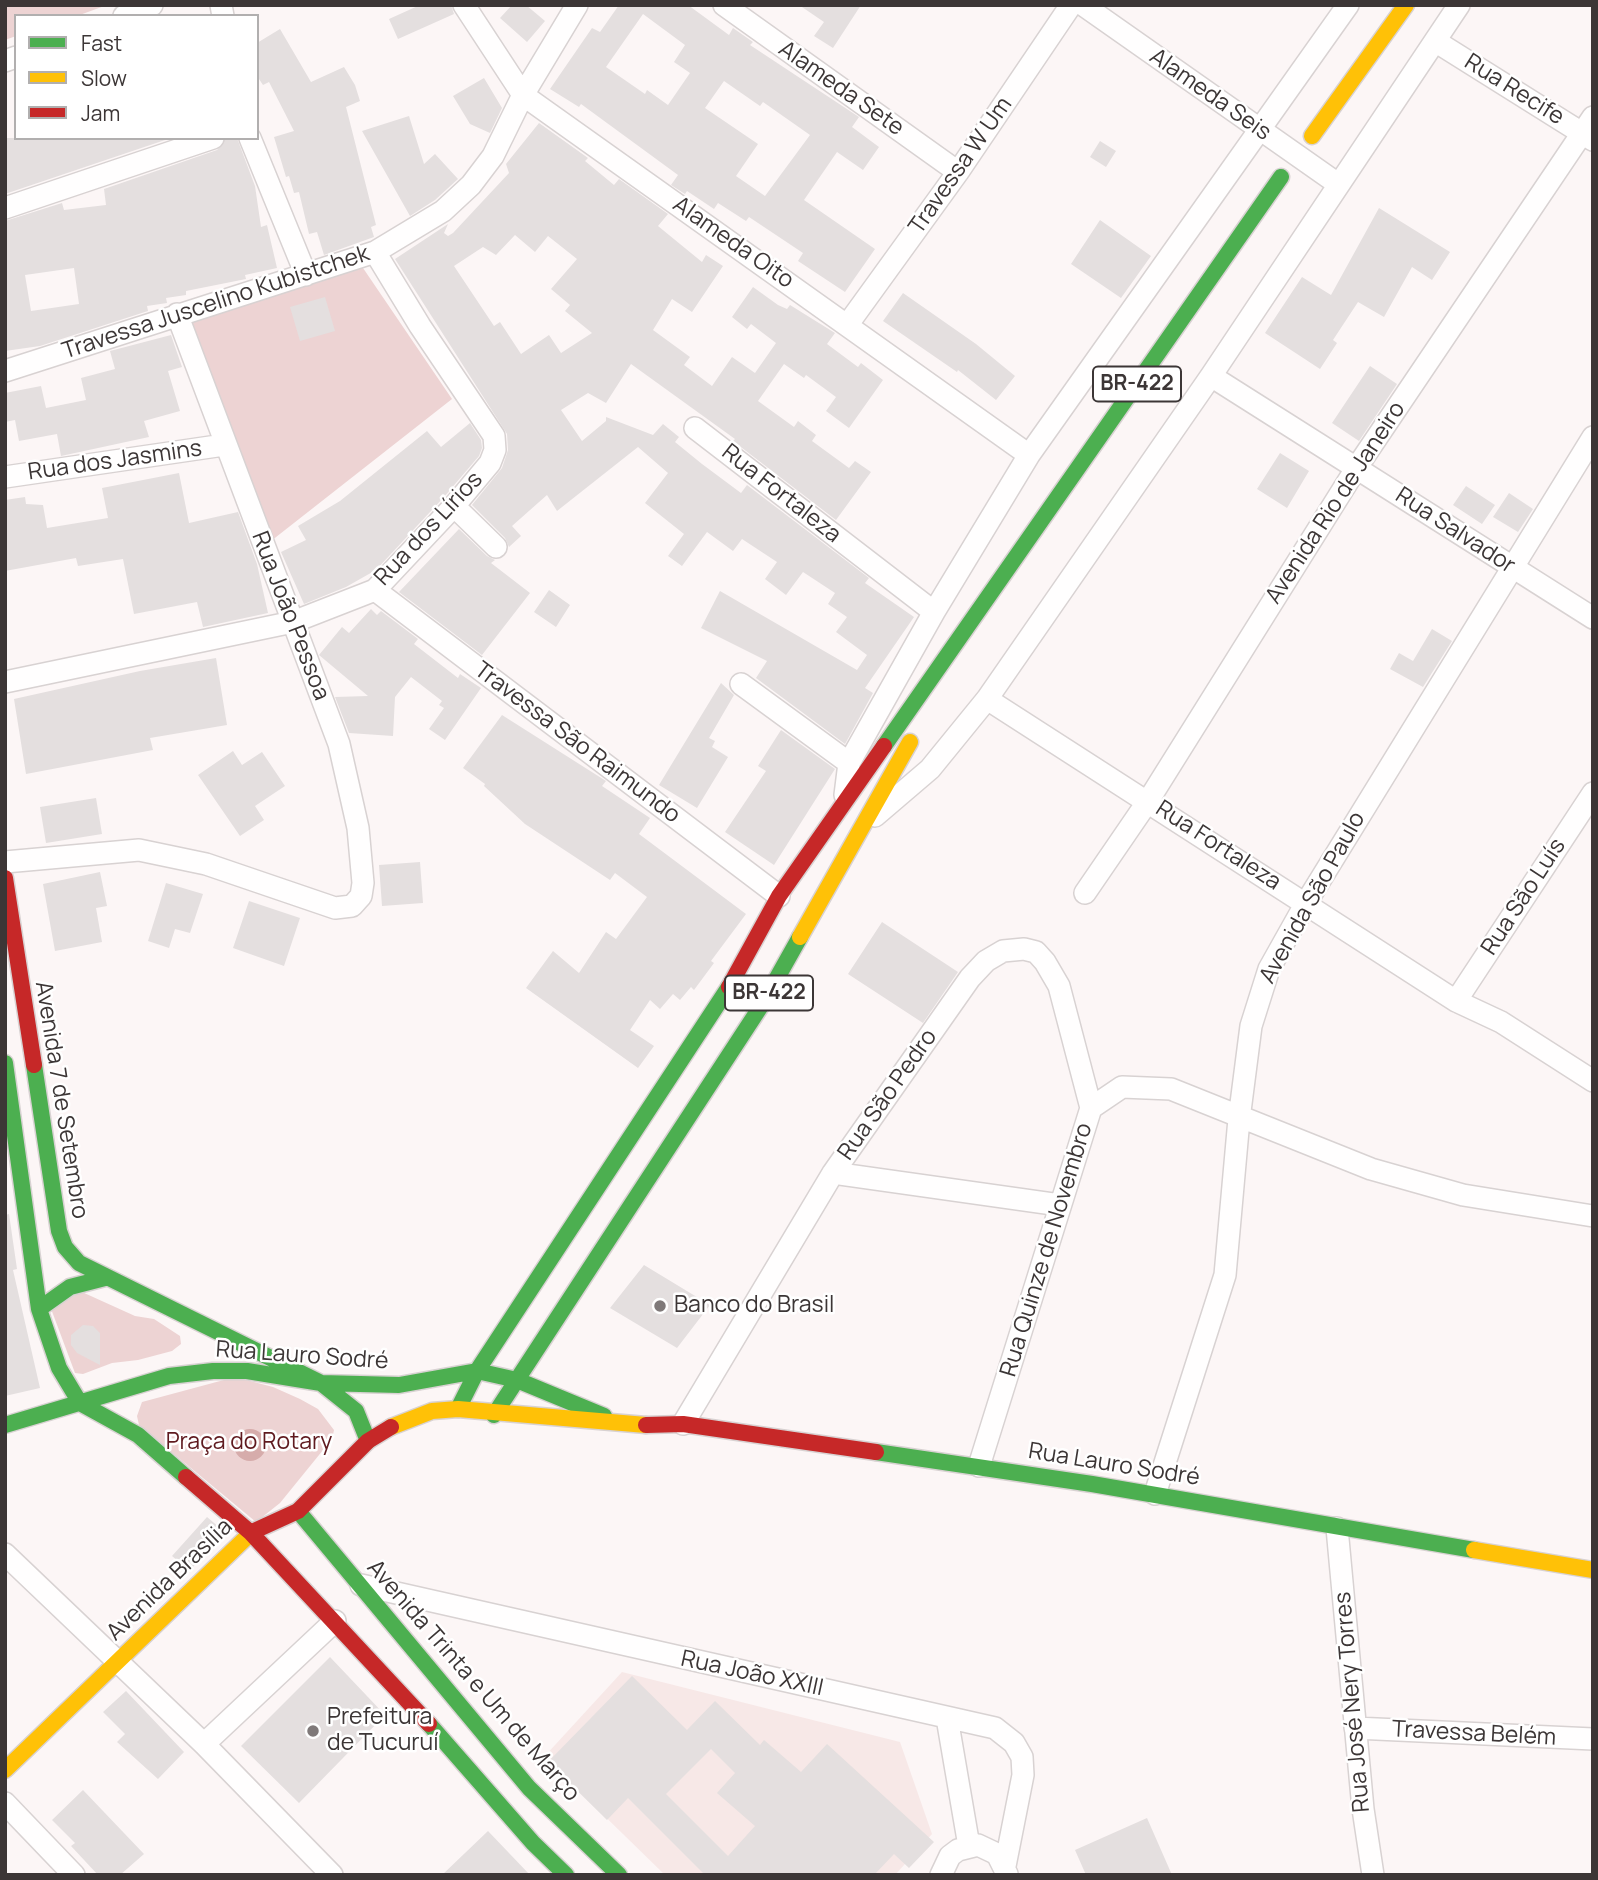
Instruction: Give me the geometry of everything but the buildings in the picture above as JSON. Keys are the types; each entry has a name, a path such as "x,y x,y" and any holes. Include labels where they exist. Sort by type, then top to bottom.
{"main road":[{"path":"1312,136 1406,5"},
{"name":"BR-422","path":"494,1415 747,994 779,896 1282,177"},
{"name":"BR-422","path":"458,1409 477,1371 747,994 865,824 993,591"},
{"name":"Avenida 7 de Setembro","path":"5,878 9,932 59,1231 65,1247 79,1262 105,1278 321,1382"},
{"path":"5,1063 39,1309 59,1368 80,1403 138,1435 251,1533 456,1753 533,1843 566,1875"},
{"path":"39,1309 70,1287 105,1278"},
{"name":"Rua Lauro Sodré","path":"5,1425 169,1376 213,1371 247,1371 321,1382 399,1385 477,1371 517,1380 625,1425"},
{"path":"321,1382 356,1412 368,1441"},
{"name":"Avenida Brasília","path":"5,1770 251,1533 298,1511 368,1441 406,1420 432,1412 458,1409 494,1415"},
{"name":"Rua Lauro Sodré","path":"494,1415 625,1425 683,1424 1155,1494 1338,1528 1593,1570"},
{"name":"Avenida Trinta e Um de Março","path":"298,1511 530,1788 619,1875"}],"street":[{"path":"129,14 152,5"},
{"name":"Alameda Oito","path":"464,5 523,94 1029,455"},
{"name":"Travessa Juscelino Kubistchek","path":"5,372 177,314 375,252 443,211 471,185 493,156 523,94 577,5"},
{"name":"Alameda Sete","path":"724,5 958,172"},
{"name":"Travessa W Um","path":"848,324 958,172 1071,5"},
{"name":"Alameda Seis","path":"1083,5 1338,184"},
{"path":"1348,5 1029,455 934,612 849,762 843,807 865,824 930,769 987,699 1211,376 1459,5"},
{"name":"Rua Recife","path":"1434,40 1589,130"},
{"name":"Avenida Rio de Janeiro","path":"1085,893 1148,801 1357,467 1589,130"},
{"path":"5,208 207,140"},
{"path":"251,140 306,275"},
{"name":"Rua dos Lírios","path":"5,682 293,622 375,590 454,506 490,463 495,450 494,436 420,326 375,252"},
{"name":"Rua João Pessoa","path":"5,862 139,850 206,864 335,908 352,906 361,896 363,883 358,828 339,744 224,445 177,314"},
{"name":"Rua Salvador","path":"1211,376 1593,618"},
{"name":"Rua Fortaleza","path":"695,428 934,612"},
{"name":"Avenida São Paulo","path":"1155,1494 1225,1275 1239,1119 1258,997 1269,969 1306,903 1593,437"},
{"name":"Rua dos Jasmins","path":"5,477 224,445"},
{"path":"454,506 496,547"},
{"name":"Travessa São Raimundo","path":"375,590 779,896"},
{"path":"741,684 849,762"},
{"name":"Rua Fortaleza","path":"987,699 1456,1001 1501,1022 1593,1081"},
{"name":"Rua São Luís","path":"1456,1001 1593,793"},
{"name":"Rua São Pedro","path":"683,1424 833,1173 970,978 986,961 1003,951 1024,949 1036,952 1059,986 1091,1108"},
{"name":"Rua Quinze de Novembro","path":"979,1466 1091,1108 1122,1087 1171,1089 1239,1119 1371,1169 1440,1189 1593,1216"},
{"path":"833,1173 1060,1205"},
{"name":"Rua José Nery Torres","path":"1338,1528 1354,1728 1373,1875"},
{"path":"5,1554 116,1664 204,1744 332,1875"},
{"name":"Rua João XXIII","path":"361,1585 995,1728 1014,1743 1022,1757 1020,1799 1006,1870"},
{"path":"204,1744 335,1621"},
{"path":"947,1718 968,1846"},
{"name":"Travessa Belém","path":"1354,1728 1593,1739"},
{"path":"5,1803 74,1875"},
{"path":"941,1875 950,1856 968,1846 988,1848 997,1854 1006,1870"}],"shaded area":[{"path":"250,1429 262,1433 266,1445 262,1457 250,1461 238,1457 234,1445 238,1433"},
{"path":"622,1672 900,1742 932,1834 895,1875 665,1875 544,1757"}],"green space":[{"path":"5,5 107,5 82,14 14,14 14,37 5,40"},
{"path":"363,268 452,399 271,541 188,320"},
{"path":"82,1292 135,1316 154,1319 180,1336 181,1344 172,1351 138,1360 112,1363 83,1374 75,1373 50,1306"},
{"name":"Praça do Rotary","path":"235,1377 273,1387 300,1399 318,1409 334,1430 332,1439 280,1503 256,1522 139,1425 137,1416 142,1402"}],"traffic: fast":[{"path":"884,746 1281,177"},
{"path":"494,1415 763,1003 800,937"},
{"path":"458,1409 477,1371 729,987"},
{"path":"5,1063 39,1309 59,1368 80,1403 138,1435 186,1477"},
{"path":"34,1065 59,1231 65,1247 79,1263 321,1383 356,1411 368,1441"},
{"path":"39,1309 70,1287 105,1278"},
{"path":"5,1425 169,1376 213,1371 247,1371 321,1383 399,1385 477,1371 517,1380 604,1416"},
{"path":"876,1452 1092,1484 1474,1550"},
{"path":"298,1511 529,1788 619,1875"},
{"path":"429,1724 533,1843 566,1875"}],"traffic: slow":[{"path":"1312,136 1406,5"},
{"path":"800,937 910,742"},
{"path":"391,1427 432,1411 458,1409 646,1425"},
{"path":"5,1770 252,1532"},
{"path":"1474,1550 1593,1570"}],"traffic: jam":[{"path":"729,987 779,896 884,746"},
{"path":"5,878 34,1065"},
{"path":"646,1425 683,1424 876,1452"},
{"path":"252,1532 298,1511 368,1441 391,1427"},
{"path":"186,1477 251,1533 429,1724"}],"place":[{"name":"Banco do Brasil","path":"660,1306"},
{"name":"Prefeitura de Tucuruí","path":"313,1731"}]}
